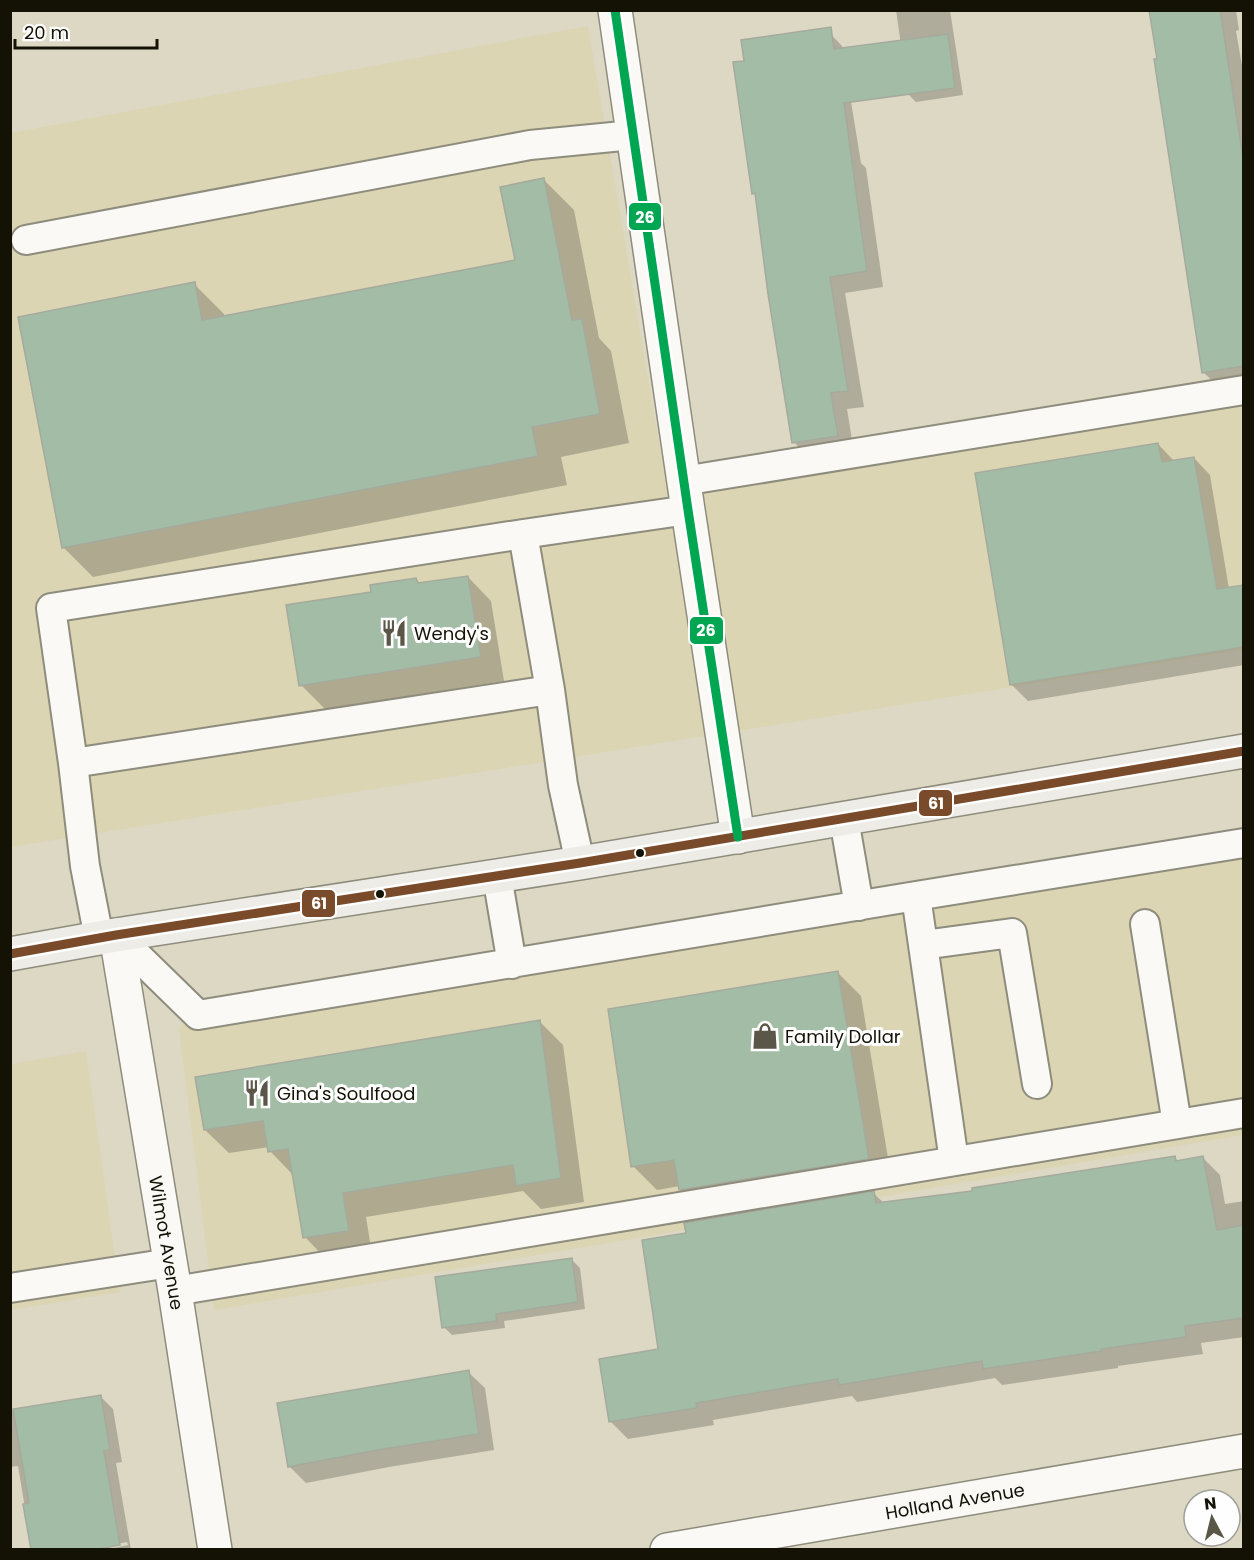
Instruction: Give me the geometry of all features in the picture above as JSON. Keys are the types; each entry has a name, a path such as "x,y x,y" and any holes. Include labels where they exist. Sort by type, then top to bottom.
{"main road":[{"path":"10,954 580,863 1244,751"}],"street":[{"path":"615,10 738,837"},
{"name":"Wilmot Avenue","path":"108,937 172,1277 215,1550"},
{"name":"Holland Avenue","path":"667,1550 1244,1451"}],"lane":[{"path":"26,240 530,145 633,135"},
{"path":"1244,390 686,496 524,534 51,608 85,867 108,937 198,1015 1244,843"},
{"path":"524,534 563,785 580,863"},
{"path":"73,763 550,690"},
{"path":"844,819 859,906"},
{"path":"497,876 512,964"},
{"path":"916,896 954,1161"},
{"path":"1145,924 1178,1124"},
{"path":"923,945 1012,933 1037,1084"},
{"path":"10,1287 172,1277 954,1161 1244,1113"}],"shaded area":[{"path":"588,26 664,472 1243,373 1243,650 11,847 11,133"},
{"path":"1243,837 1243,1135 214,1310 179,1029 192,1013"},
{"path":"86,1051 120,1292 11,1310 11,1064"}],"building":[{"path":"1149,10 1220,10 1244,164 1244,366 1202,373 1154,59 1157,59"},
{"path":"831,27 834,49 948,34 955,88 844,103 867,271 830,277 848,391 831,393 838,436 792,443 733,62 744,61 741,40"},
{"path":"544,178 572,320 582,319 600,414 532,427 538,456 62,548 18,317 195,282 202,320 515,260 500,187"},
{"path":"1158,443 1162,462 1194,457 1217,589 1244,585 1244,647 1010,685 975,473"},
{"path":"468,576 481,657 299,686 286,605 371,592 370,585 416,578 418,583"},
{"path":"838,971 869,1159 679,1190 674,1160 631,1167 608,1009"},
{"path":"540,1020 561,1178 516,1186 513,1165 343,1193 349,1231 303,1238 288,1149 268,1152 263,1121 204,1130 195,1077"},
{"path":"1175,1156 1176,1161 1203,1156 1217,1230 1244,1225 1244,1318 1185,1326 1186,1337 1101,1349 1102,1351 983,1369 982,1361 839,1385 838,1379 696,1403 697,1408 609,1422 599,1359 658,1349 642,1240 686,1233 684,1223 874,1191 876,1203 972,1191 972,1188"},
{"path":"572,1258 578,1302 496,1314 497,1321 442,1328 435,1277"},
{"path":"469,1370 479,1434 288,1467 277,1403"},
{"path":"101,1395 110,1450 104,1451 120,1545 95,1550 31,1550 23,1504 29,1503 13,1409"}],"transit line":[{"name":"26","path":"615,10 738,837"},
{"name":"61","path":"10,954 116,935 580,863 1244,751"}],"place":[{"name":"Wendy's","path":"394,633"},
{"name":"Family Dollar","path":"765,1036"},
{"name":"Gina's Soulfood","path":"257,1093"}]}
